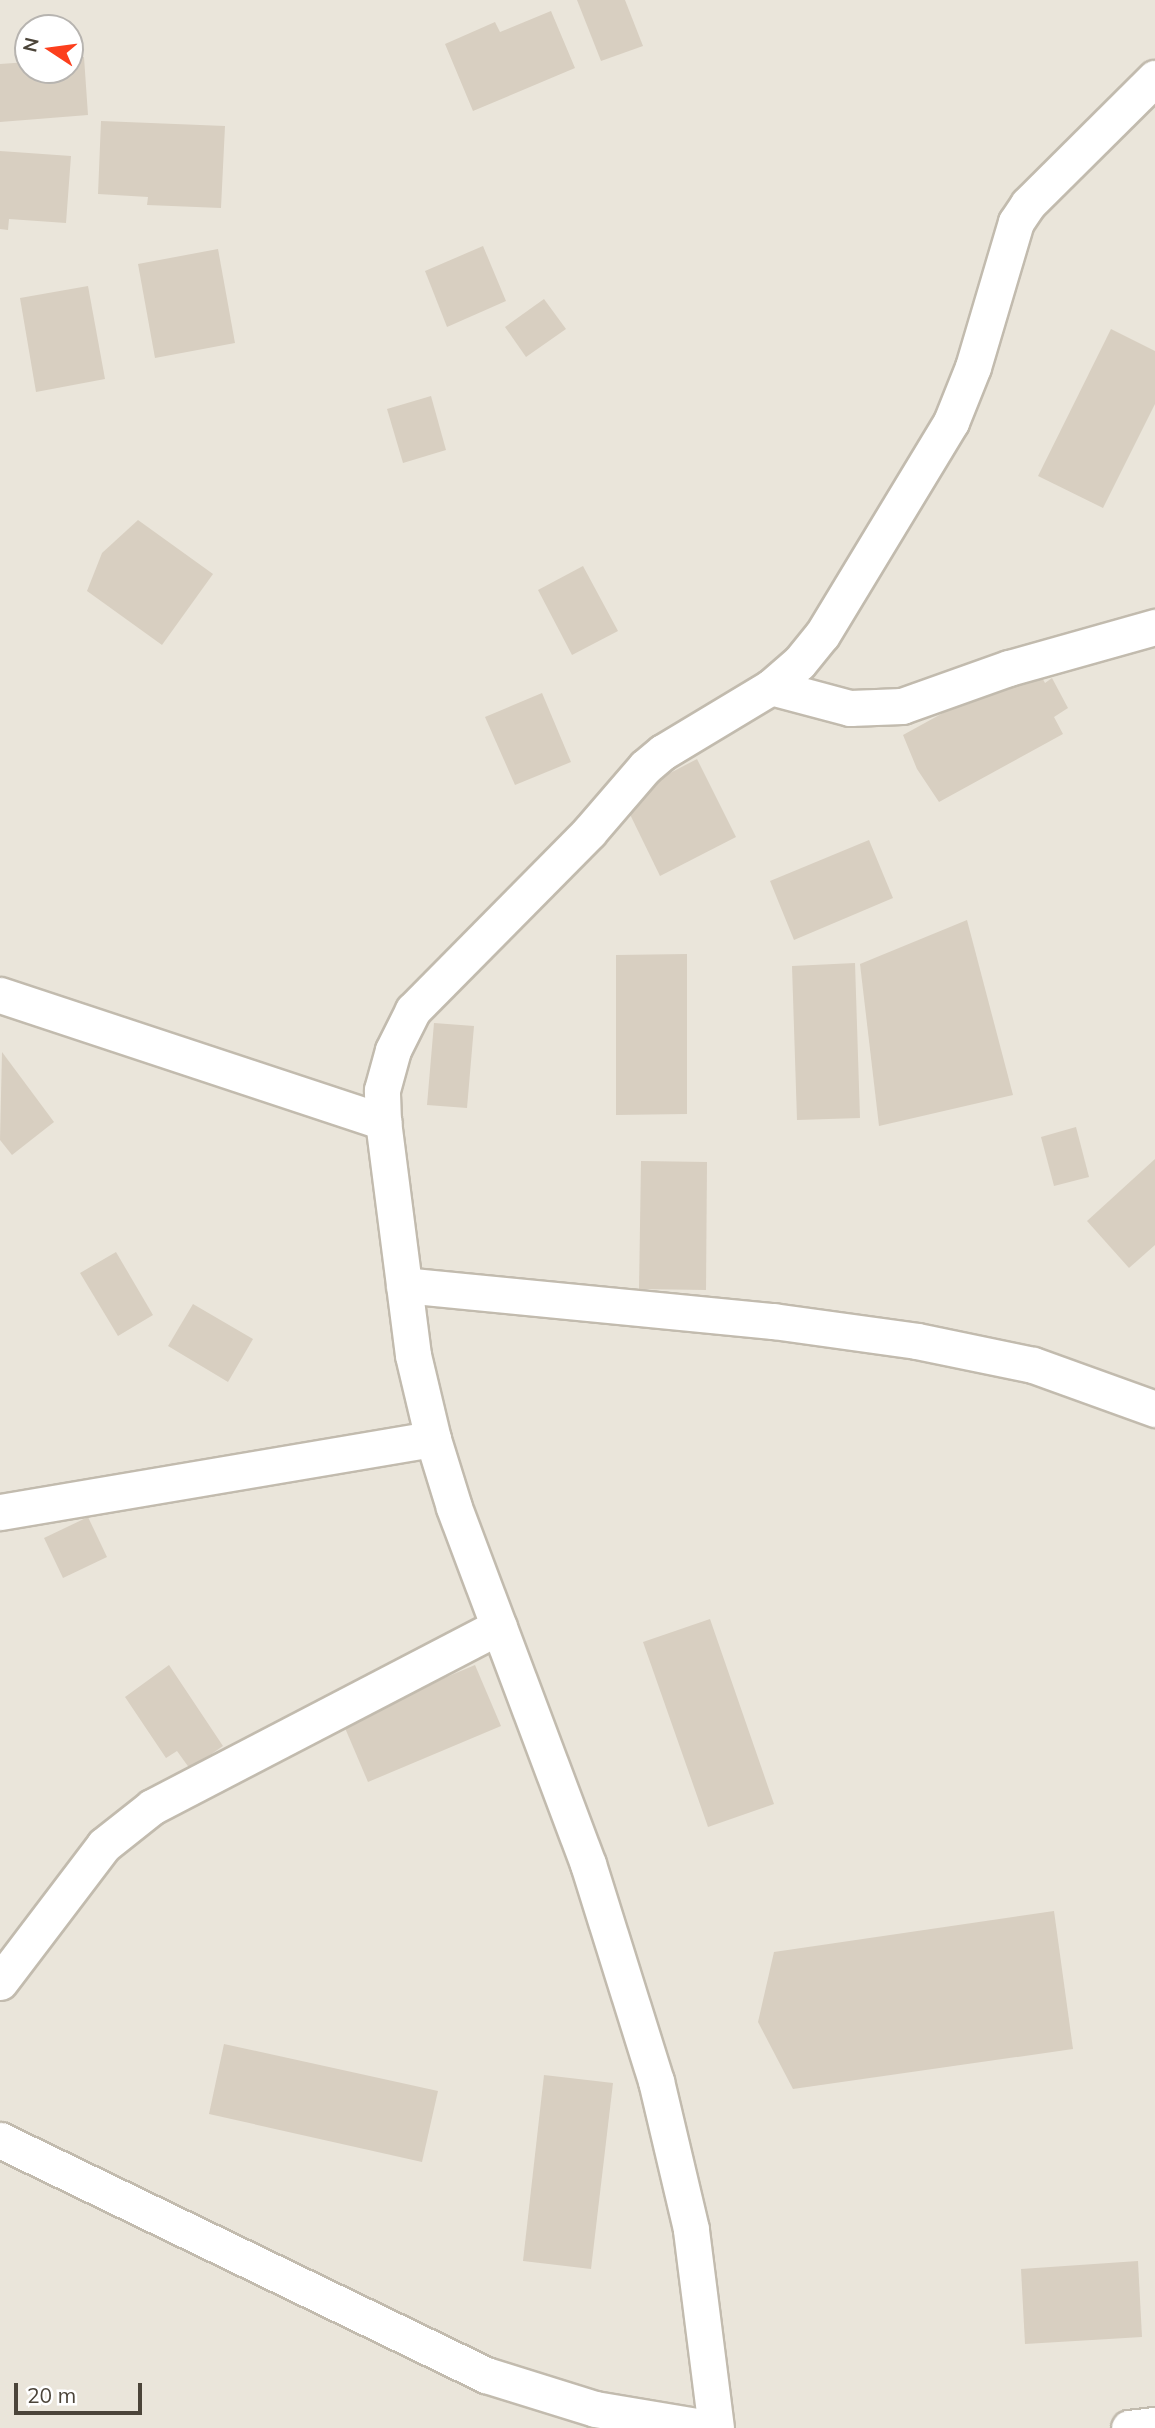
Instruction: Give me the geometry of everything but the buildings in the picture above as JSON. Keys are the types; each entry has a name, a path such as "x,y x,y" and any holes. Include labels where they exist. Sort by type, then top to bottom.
{"street":[{"path":"716,2428 691,2229 656,2081 588,1864 454,1507 433,1439 413,1355 383,1122 382,1090 393,1050 414,1010 589,832 645,767 663,752 771,687 799,663 822,635 951,422 973,368 1016,222 1028,204 1155,78"},
{"path":"771,687 850,708 902,706 1009,668 1155,627"},
{"path":"0,995 383,1122"},
{"path":"404,1285 773,1321 917,1341 1033,1365 1155,1409"},
{"path":"0,1512 433,1439"},
{"path":"0,1982 104,1845 152,1807 499,1626"},
{"path":"0,2140 486,2375 650,2424 708,2428"},
{"path":"1129,2428 1155,2425"}],"shaded area":[{"path":"0,0 1155,0 1155,2428 0,2428"}]}
